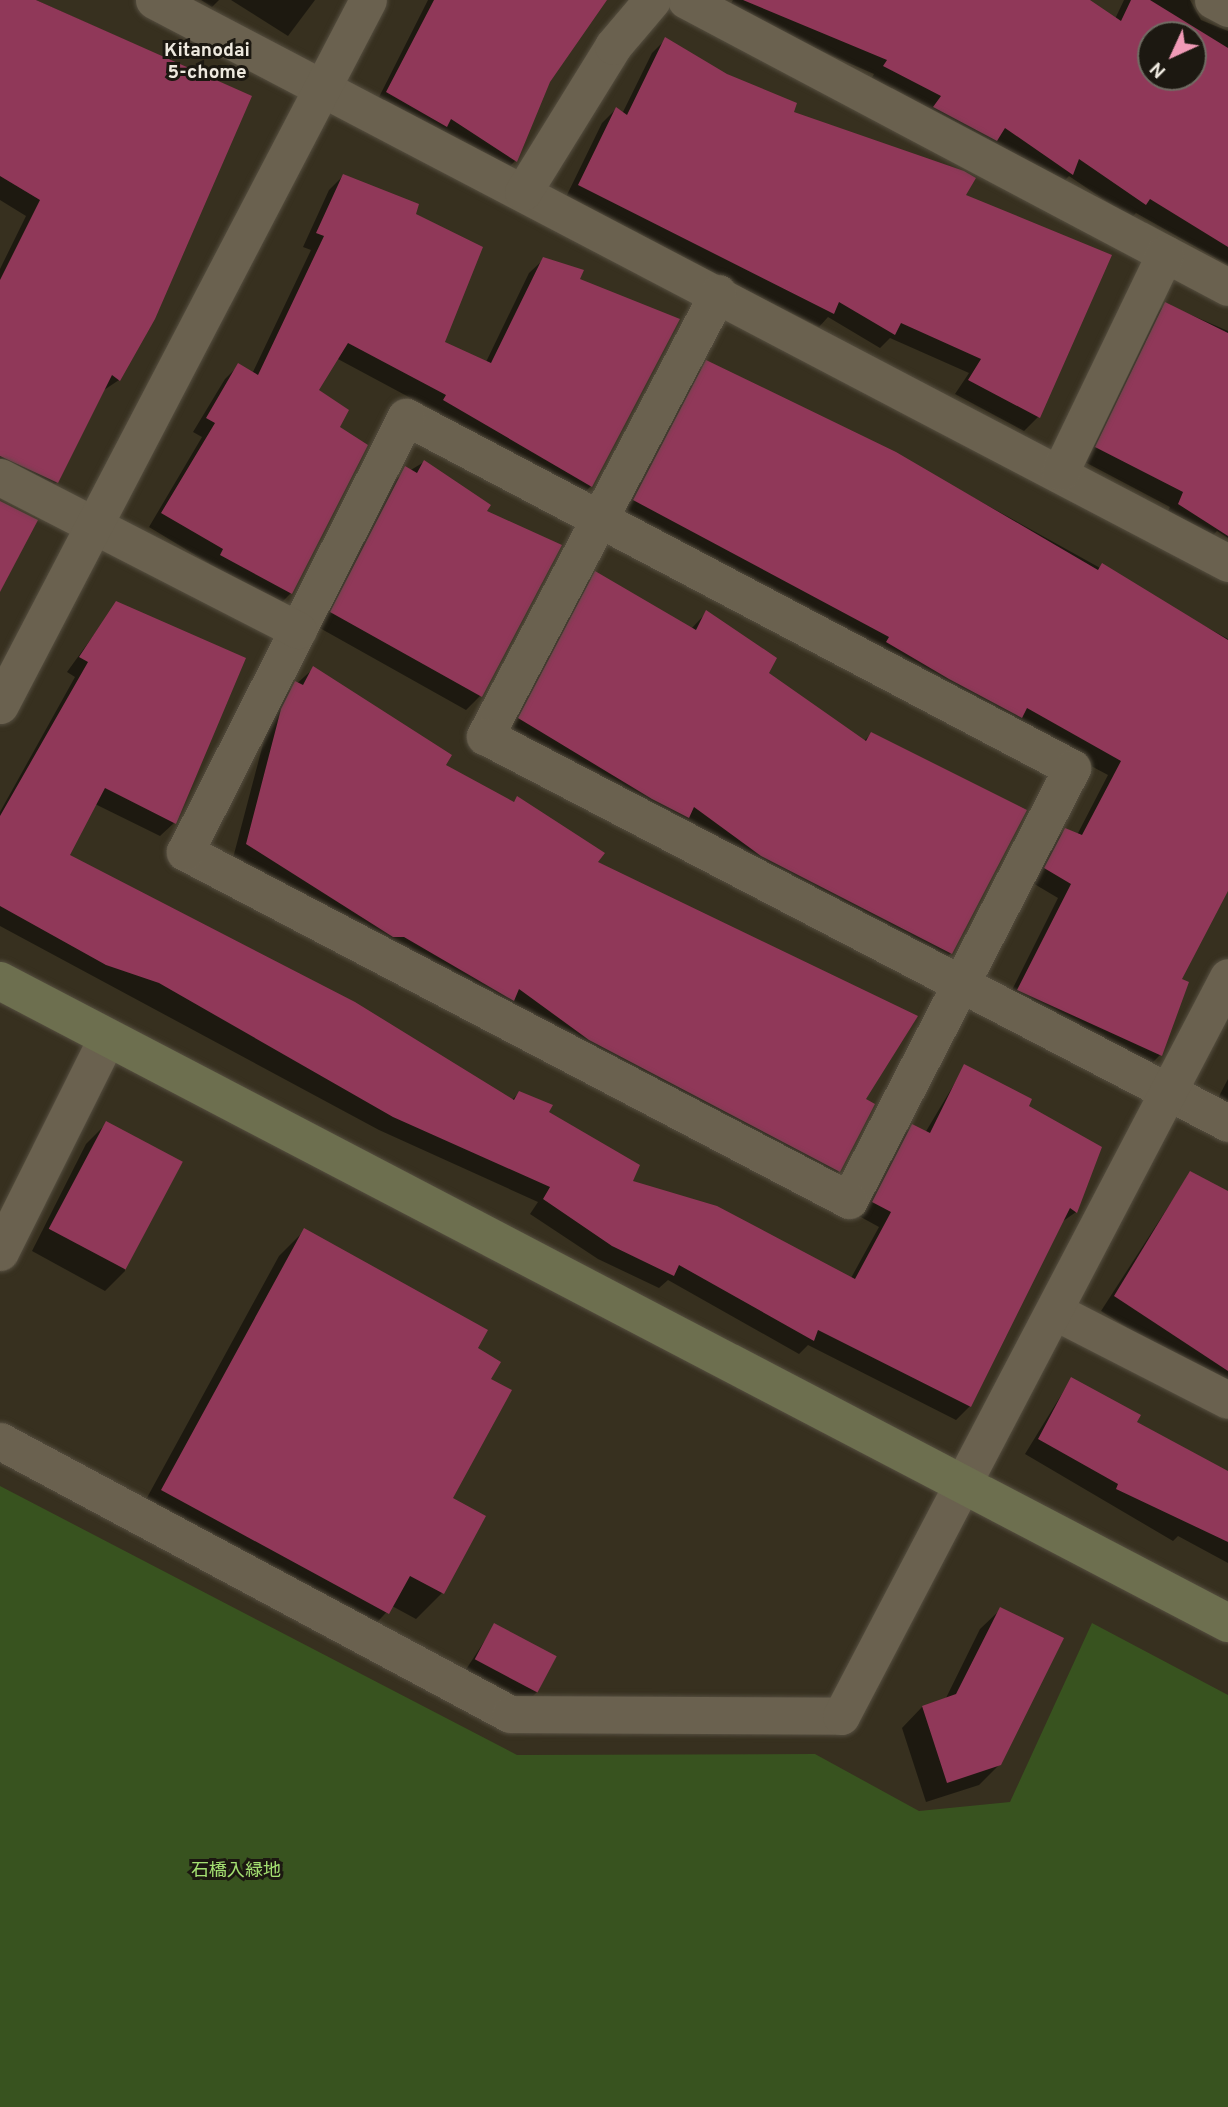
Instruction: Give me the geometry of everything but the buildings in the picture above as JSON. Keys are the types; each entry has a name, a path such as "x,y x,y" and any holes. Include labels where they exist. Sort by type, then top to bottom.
{"street":[{"path":"154,0 1060,472 1228,563"},
{"path":"0,705 320,87 368,0"},
{"path":"523,192 613,46 652,0"},
{"path":"686,0 1228,287"},
{"path":"1213,0 1228,8"},
{"path":"1060,472 1165,254"},
{"path":"718,293 485,736 1228,1123"},
{"path":"406,417 1072,768 959,982 849,1200 184,852 298,630 406,417"},
{"path":"0,477 298,630"},
{"path":"0,1441 510,1714 841,1716 1228,977"},
{"path":"0,981 1228,1623"},
{"path":"0,1252 107,1037"},
{"path":"1054,1311 1228,1400"}],"green space":[{"name":"石橋入緑地","path":"0,1486 517,1755 815,1754 919,1811 1010,1802 1092,1623 1228,1695 1228,2107 0,2107"}],"district":[{"name":"Kitanodai 5-chome","path":"207,63"}]}
